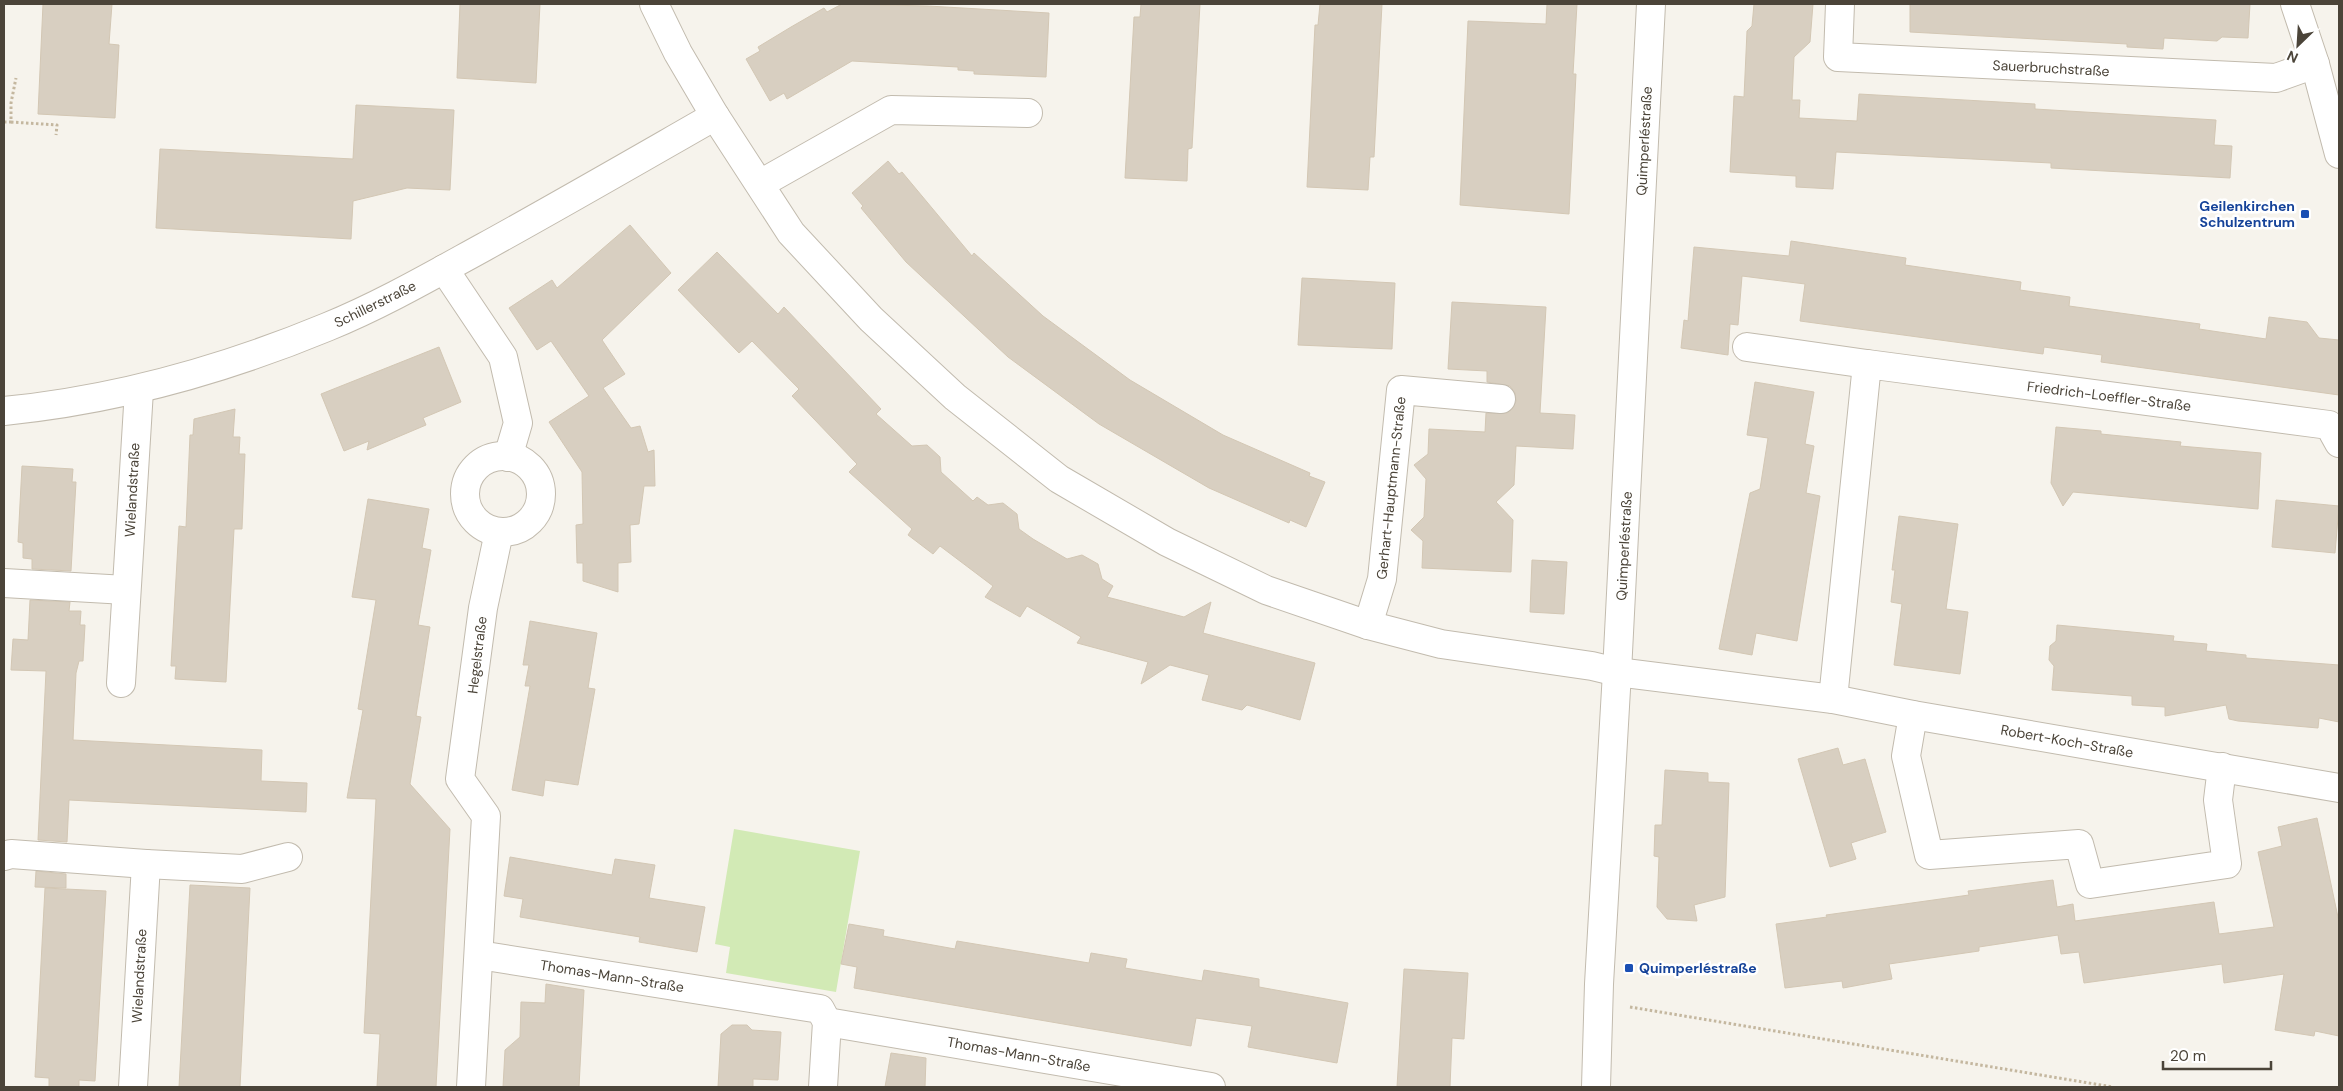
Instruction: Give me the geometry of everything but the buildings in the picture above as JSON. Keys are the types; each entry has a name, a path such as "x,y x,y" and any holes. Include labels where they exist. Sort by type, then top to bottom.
{"street":[{"path":"654,4 678,53 715,116 791,233 871,319 955,397 1059,478 1167,542 1266,590 1368,625 1441,644 1592,666 1617,672"},
{"name":"Quimperléstraße","path":"1596,1087 1651,4"},
{"name":"Sauerbruchstraße","path":"1840,4 1838,57 2276,78 2314,64"},
{"path":"2295,4 2339,154"},
{"path":"760,184 891,110 1028,113"},
{"name":"Schillerstraße","path":"4,411 46,407 138,390 247,357 328,327 444,269 715,116"},
{"path":"444,269 503,357 518,423 508,457"},
{"name":"Friedrich-Loeffler-Straße","path":"1747,347 2330,425 2339,443"},
{"path":"1833,699 1867,364"},
{"name":"Wielandstraße","path":"121,683 138,390"},
{"name":"Gerhart-Hauptmann-Straße","path":"1368,625 1382,580 1401,390 1501,399"},
{"path":"508,457 520,460 531,468 538,480 541,499 534,517 524,526 512,532 499,532 486,528 476,521 469,510 466,497 467,484 472,472 482,462 494,458 508,457"},
{"name":"Hegelstraße","path":"479,955 486,816 460,780 483,608 499,532"},
{"path":"4,583 126,590"},
{"name":"Robert-Koch-Straße","path":"1617,672 1833,699 1913,715 2339,788"},
{"path":"1913,715 1906,756 1929,855 2080,844 2090,884 2227,864 2218,800 2222,767"},
{"path":"4,856 11,854 242,869 288,856"},
{"name":"Wielandstraße","path":"133,1087 146,864"},
{"path":"471,1087 479,955"},
{"name":"Thomas-Mann-Straße","path":"479,955 820,1009 827,1022 1211,1087"},
{"path":"823,1087 827,1022"}],"path":[{"path":"10,122 11,102 16,78"},
{"path":"4,122 56,125 56,135"},
{"path":"1599,1002 2113,1087"}],"green space":[{"path":"734,829 860,851 836,992 726,973 730,947 715,944"}],"place":[{"name":"Geilenkirchen Schulzentrum","path":"2305,214"},
{"name":"Quimperléstraße","path":"1629,968"}]}
